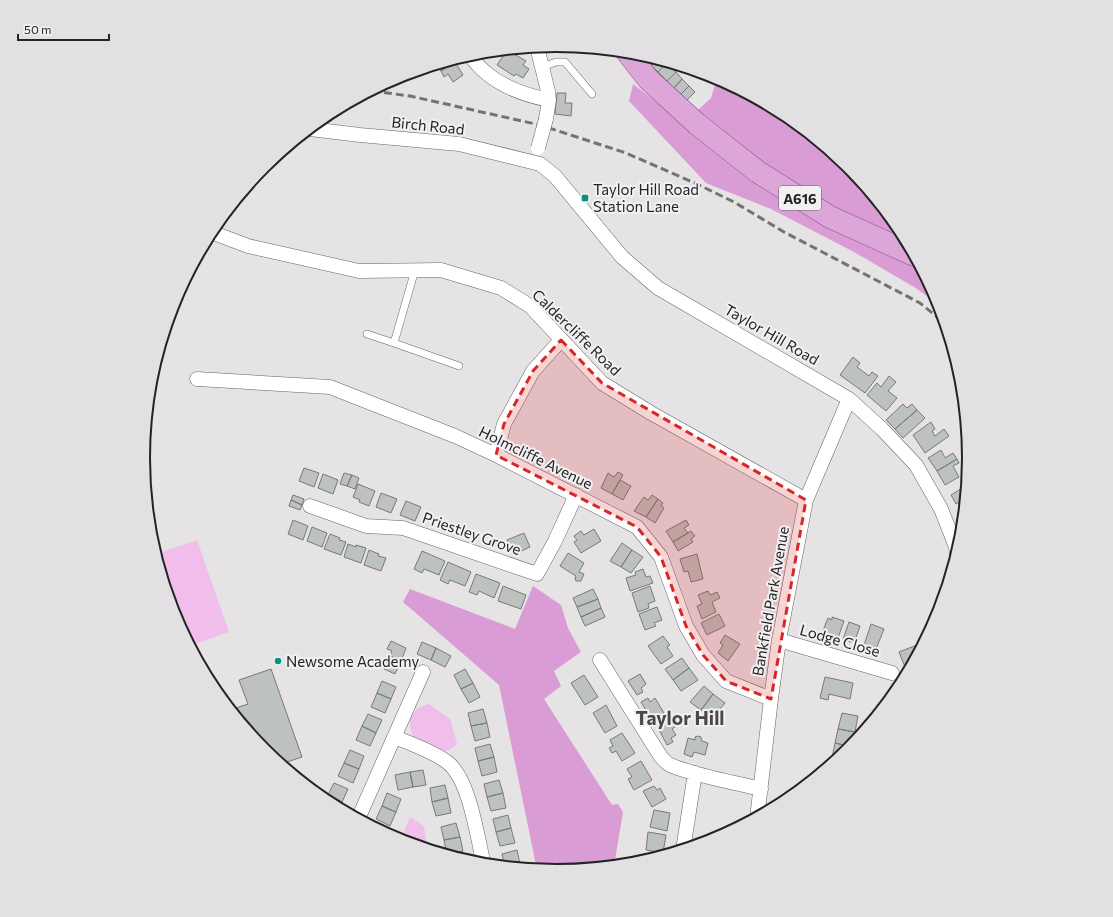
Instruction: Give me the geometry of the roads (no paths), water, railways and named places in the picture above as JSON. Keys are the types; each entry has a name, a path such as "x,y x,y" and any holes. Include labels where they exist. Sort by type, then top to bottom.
{"main road":[{"name":"A616","path":"633,59 648,79 697,124 758,172 830,217 907,252"}],"street":[{"path":"538,53 549,100 546,119 538,148 540,164"},
{"path":"474,61 492,79 519,92 549,100"},
{"name":"Birch Road","path":"318,130 459,144 540,164"},
{"name":"Taylor Hill Road","path":"540,164 555,176 622,257 658,288 849,399 882,429 916,465 941,509 954,542"},
{"name":"Caldercliffe Road","path":"218,235 248,246 359,270 441,270 501,288 530,306 602,383 651,413 806,500"},
{"path":"496,455 504,424 533,371 561,340"},
{"name":"Holmcliffe Avenue","path":"197,379 330,387 454,436 496,455 637,527 661,557 686,626 703,655 726,681 771,700"},
{"name":"Bankfield Park Avenue","path":"758,812 779,640 806,500 849,399"},
{"name":"Priestley Grove","path":"310,506 366,526 403,528 537,574 555,541 576,495"},
{"name":"Lodge Close","path":"779,640 892,673"},
{"path":"600,660 665,762 695,773 761,789"},
{"path":"360,814 423,672"},
{"path":"394,736 446,761 456,770 463,782 482,858"},
{"path":"684,844 695,773"}],"lane":[{"path":"542,67 556,62 565,62 592,94"},
{"path":"394,344 415,270"},
{"path":"367,334 459,366"}],"railway":[{"path":"381,92 410,96 540,125 626,153 734,202 784,232 920,303 937,317"}],"place":[{"name":"Taylor Hill Road Station Lane","path":"585,198"},
{"name":"Newsome Academy","path":"278,661"}],"district":[{"name":"Taylor Hill","path":"680,717"}]}
